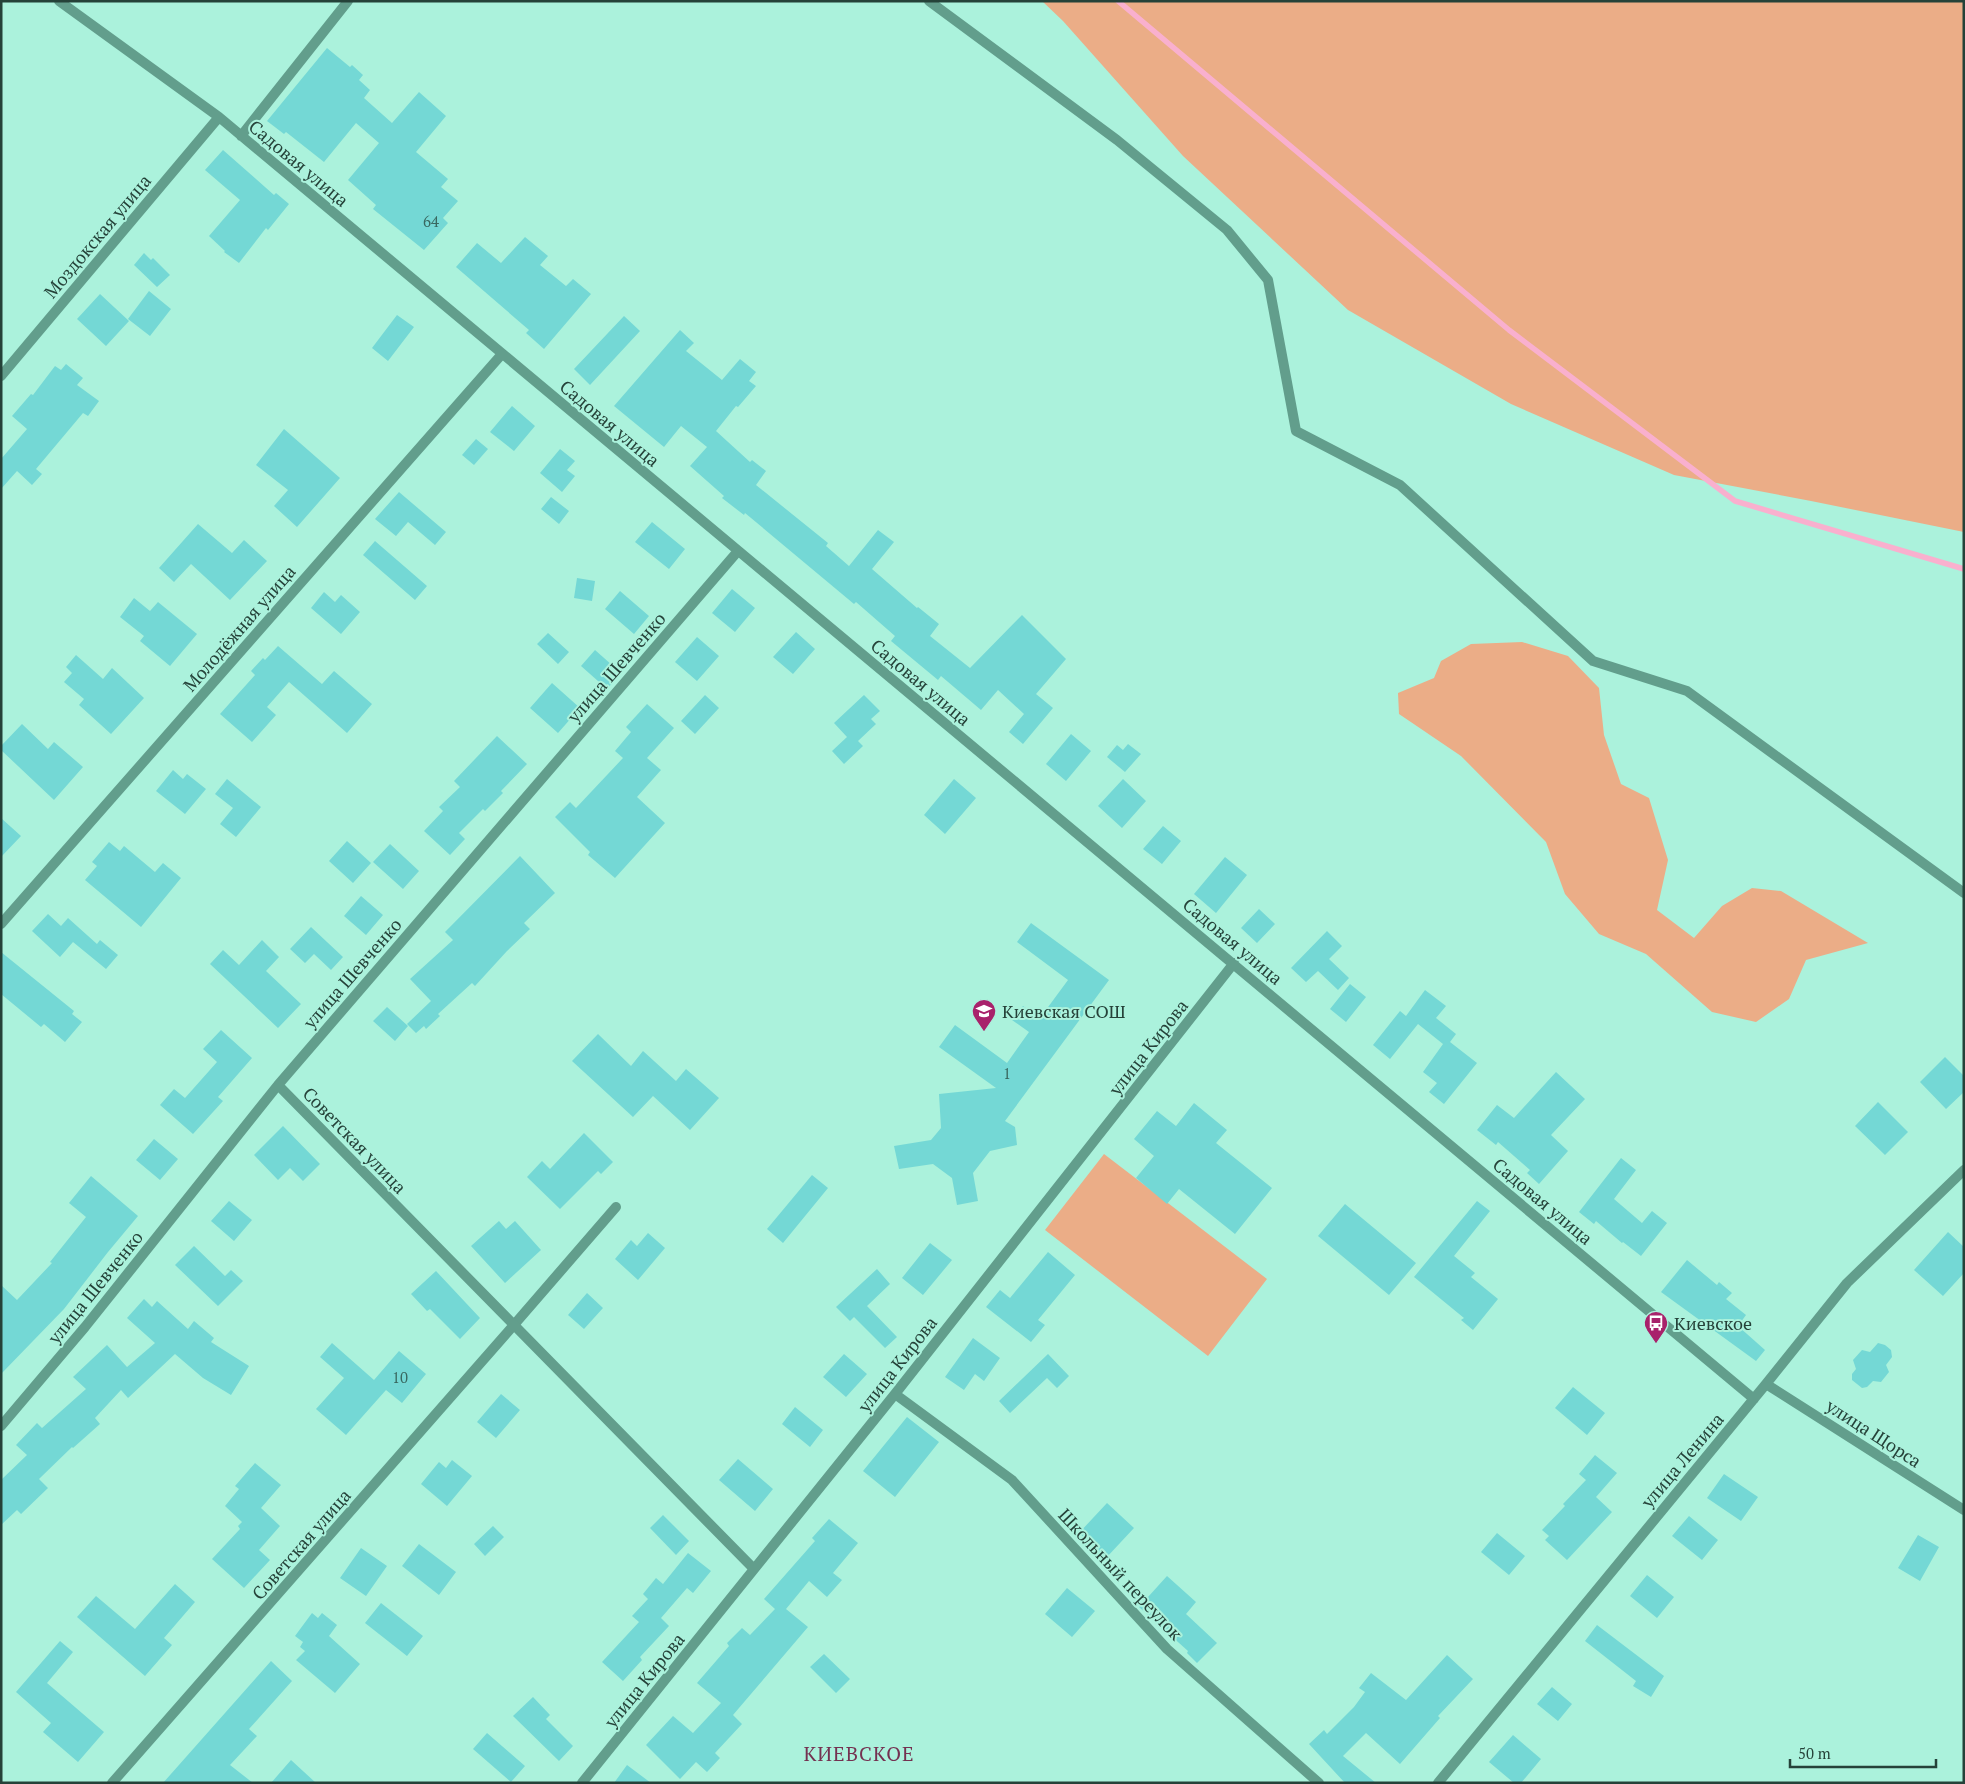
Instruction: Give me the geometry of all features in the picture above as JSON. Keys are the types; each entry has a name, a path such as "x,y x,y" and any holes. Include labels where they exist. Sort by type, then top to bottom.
{"street":[{"name":"Садовая улица","path":"59,1 219,117 1754,1399"},
{"path":"241,136 348,1"},
{"path":"929,1 1117,140 1227,230 1268,280 1296,431 1400,485 1593,661 1687,691 1964,893"},
{"name":"Моздокская улица","path":"1,376 219,117"},
{"name":"Молодёжная улица","path":"1,924 502,354"},
{"name":"улица Шевченко","path":"1,1426 85,1327 278,1085 738,551"},
{"name":"улица Кирова","path":"582,1783 895,1394 1234,963"},
{"name":"Советская улица","path":"278,1085 754,1569"},
{"name":"улица Ленина","path":"1438,1783 1754,1399 1846,1283 1964,1170"},
{"path":"513,1326 616,1206"},
{"name":"Советская улица","path":"112,1783 513,1326"},
{"name":"улица Щорса","path":"1766,1384 1964,1510"},
{"name":"Школьный переулок","path":"895,1394 1012,1480 1167,1649 1319,1783"}],"shaded area":[{"path":"1042,1 1964,1 1964,532 1674,475 1511,404 1348,310 1183,156 1063,21"},
{"path":"1522,642 1568,656 1599,688 1604,735 1621,784 1649,798 1668,860 1657,910 1694,938 1722,906 1752,888 1781,891 1868,943 1806,960 1789,999 1756,1022 1712,1012 1646,954 1599,934 1565,894 1546,842 1461,756 1399,714 1398,693 1434,678 1441,661 1471,644"},
{"path":"1104,1154 1267,1279 1208,1356 1045,1230"}],"building":[{"path":"327,48 363,75 359,80 370,90 364,98 392,123 419,92 446,116 416,152 448,179 441,187 458,201 443,218 448,223 424,250 373,209 376,205 348,180 379,143 356,123 324,162 286,132 284,134 267,121"},
{"path":"223,150 274,195 276,193 289,204 268,230 266,228 239,263 224,252 209,236 240,200 205,170"},
{"path":"525,237 548,256 540,265 566,286 573,279 591,294 544,349 526,333 529,330 456,267 477,243 501,263"},
{"path":"144,253 151,260 153,258 170,275 157,287 134,265"},
{"path":"149,291 171,309 150,336 128,319"},
{"path":"100,294 129,321 106,346 77,319"},
{"path":"397,315 414,327 388,361 372,348"},
{"path":"624,316 640,331 590,385 574,369"},
{"path":"680,330 694,343 686,351 722,380 740,359 756,372 749,381 756,386 738,407 736,406 716,431 750,462 752,460 766,471 756,485 828,543 826,546 849,566 878,530 894,542 872,569 917,608 939,624 930,636 970,668 1022,615 1066,659 1036,694 1053,708 1023,744 1009,732 1024,714 998,690 981,710 941,676 938,680 891,641 895,636 856,602 854,604 745,513 744,515 722,498 724,496 690,466 707,447 681,426 664,447 614,406"},
{"path":"66,364 83,378 77,385 99,401 88,416 83,413 36,469 42,474 32,485 17,471 1,489 1,459 27,429 12,416 31,394 33,395 55,366 61,370"},
{"path":"512,406 535,426 514,451 490,432"},
{"path":"284,429 340,478 297,527 274,506 288,490 256,465"},
{"path":"476,439 488,449 474,465 462,455"},
{"path":"560,449 575,461 567,470 575,476 562,492 540,473"},
{"path":"399,492 446,532 435,545 408,522 396,536 375,519"},
{"path":"551,497 569,511 559,524 541,509"},
{"path":"652,522 685,549 669,569 635,542"},
{"path":"198,524 232,553 244,540 267,561 230,600 191,564 174,582 159,568"},
{"path":"375,541 427,586 415,600 363,555"},
{"path":"577,578 595,581 592,601 574,598"},
{"path":"732,589 755,608 735,632 712,613"},
{"path":"620,591 649,616 634,634 605,609"},
{"path":"324,592 335,602 341,595 360,612 341,634 311,608"},
{"path":"134,598 150,611 158,602 197,634 170,666 140,641 144,636 120,617"},
{"path":"796,632 815,649 793,674 773,657"},
{"path":"548,633 569,652 558,664 537,644"},
{"path":"697,637 719,656 697,681 675,662"},
{"path":"278,646 322,684 334,671 372,704 347,733 289,682 267,707 276,715 252,742 220,714 255,675 251,671"},
{"path":"595,650 621,673 607,689 581,666"},
{"path":"76,655 103,679 112,668 144,698 111,734 79,705 84,699 64,682 72,673 66,667"},
{"path":"552,683 580,708 558,733 530,708"},
{"path":"705,695 719,708 695,734 681,721"},
{"path":"864,695 880,711 871,719 876,724 858,741 863,746 844,764 832,751 847,737 834,723"},
{"path":"647,704 674,728 647,758 661,770 637,797 665,823 615,878 588,855 590,852 555,817 570,802 576,808 623,758 615,751 631,732 626,727"},
{"path":"22,724 48,749 54,742 83,767 54,800 1,750 1,746"},
{"path":"1071,734 1091,751 1066,781 1046,764"},
{"path":"497,736 527,764 501,791 503,793 485,811 483,809 459,833 465,839 450,855 424,831 443,811 439,807 460,787 454,781"},
{"path":"1128,744 1141,754 1125,772 1107,757 1117,745 1123,750"},
{"path":"173,770 183,779 187,774 206,789 185,814 156,791"},
{"path":"227,779 261,807 236,837 220,824 233,808 215,794"},
{"path":"954,779 976,798 945,834 924,815"},
{"path":"1123,779 1146,801 1122,828 1098,806"},
{"path":"1,818 21,836 1,857"},
{"path":"1163,826 1181,841 1162,864 1143,849"},
{"path":"347,841 371,863 353,883 329,861"},
{"path":"109,842 120,851 124,846 155,872 163,863 181,878 141,927 85,880 97,866 92,862"},
{"path":"390,844 419,871 403,889 373,862"},
{"path":"520,856 555,893 524,923 530,929 475,986 472,983 438,1014 440,1016 426,1029 424,1026 416,1033 407,1024 431,1001 410,979 453,940 445,932"},
{"path":"1225,857 1247,875 1216,913 1194,894"},
{"path":"361,896 383,915 366,935 344,916"},
{"path":"1259,909 1275,924 1257,943 1241,928"},
{"path":"48,914 61,926 68,918 97,944 100,940 118,955 106,969 73,942 60,957 32,931"},
{"path":"1031,923 1109,980 1005,1121 1015,1127 1017,1145 990,1151 973,1173 978,1201 957,1205 952,1178 933,1164 899,1169 894,1146 931,1140 941,1128 939,1094 996,1088 939,1047 955,1025 1007,1063 1029,1032 1012,1020 1023,1006 1040,1018 1068,980 1017,942"},
{"path":"311,927 343,957 331,970 314,954 305,963 290,949"},
{"path":"1327,931 1342,946 1329,959 1349,978 1338,990 1318,971 1306,982 1291,968"},
{"path":"262,940 279,957 266,971 301,1004 278,1028 210,964 223,950 239,965"},
{"path":"1,952 74,1011 72,1014 82,1022 65,1042 44,1024 41,1027 1,994"},
{"path":"1350,984 1366,997 1346,1022 1330,1009"},
{"path":"1425,990 1446,1006 1436,1018 1456,1034 1450,1042 1477,1063 1444,1104 1429,1092 1437,1083 1423,1072 1443,1044 1418,1024 1390,1059 1373,1045 1400,1011 1406,1016"},
{"path":"387,1007 408,1026 395,1041 373,1021"},
{"path":"221,1030 252,1058 218,1097 223,1101 193,1134 160,1105 174,1089 185,1098 217,1062 203,1049"},
{"path":"598,1034 631,1066 643,1051 676,1081 686,1069 719,1098 690,1130 653,1096 633,1117 572,1061"},
{"path":"1945,1057 1964,1076 1964,1092 1946,1109 1920,1082"},
{"path":"1556,1072 1585,1099 1551,1135 1568,1151 1539,1184 1527,1173 1530,1170 1498,1142 1496,1145 1477,1130 1497,1105 1514,1118"},
{"path":"1878,1102 1908,1132 1885,1155 1855,1126"},
{"path":"1194,1103 1227,1130 1216,1143 1272,1188 1235,1234 1179,1189 1167,1204 1136,1178 1154,1156 1134,1139 1157,1111 1176,1126"},
{"path":"283,1126 320,1164 303,1181 290,1168 278,1180 254,1155"},
{"path":"584,1133 613,1162 601,1174 598,1171 560,1209 527,1177 542,1161 550,1169"},
{"path":"154,1139 178,1159 160,1180 136,1160"},
{"path":"1621,1158 1636,1170 1614,1199 1642,1223 1652,1211 1667,1223 1641,1256 1596,1221 1594,1224 1579,1212"},
{"path":"812,1175 828,1188 783,1243 767,1229"},
{"path":"91,1176 138,1216 64,1309 1,1374 1,1285 17,1300 52,1263 50,1262 86,1217 69,1203"},
{"path":"229,1201 252,1220 234,1241 211,1221"},
{"path":"1477,1201 1490,1211 1454,1256 1475,1273 1471,1277 1498,1299 1473,1330 1461,1320 1464,1318 1414,1277"},
{"path":"1345,1204 1416,1263 1389,1295 1318,1236"},
{"path":"499,1221 506,1229 515,1221 541,1250 505,1283 471,1246"},
{"path":"1948,1232 1964,1247 1964,1273 1943,1296 1914,1270"},
{"path":"648,1233 665,1248 638,1280 615,1259 631,1240 637,1246"},
{"path":"930,1243 952,1260 923,1295 902,1278"},
{"path":"194,1246 225,1276 231,1270 243,1281 218,1306 175,1265"},
{"path":"1048,1252 1075,1275 1038,1320 1045,1325 1031,1342 986,1307 1000,1290 1010,1298"},
{"path":"1687,1260 1717,1285 1719,1282 1732,1293 1726,1299 1746,1315 1738,1326 1765,1350 1756,1361 1661,1292"},
{"path":"877,1269 890,1284 867,1306 897,1337 885,1348 854,1317 850,1321 836,1307"},
{"path":"436,1271 480,1318 460,1339 430,1309 427,1311 411,1294"},
{"path":"587,1293 603,1308 584,1329 568,1315"},
{"path":"144,1299 152,1307 157,1301 188,1329 194,1321 214,1338 211,1342 249,1366 231,1395 203,1378 175,1354 128,1398 121,1390 95,1418 100,1424 72,1447 39,1479 48,1488 21,1514 17,1510 1,1525 1,1480 27,1455 16,1445 37,1423 42,1428 86,1389 73,1377 107,1345 127,1367 155,1343 127,1318"},
{"path":"973,1338 1000,1358 984,1381 975,1374 964,1390 945,1377"},
{"path":"332,1343 374,1380 399,1351 426,1374 402,1403 386,1390 346,1435 316,1409 344,1378 320,1357"},
{"path":"1878,1343 1885,1345 1891,1350 1892,1357 1886,1365 1889,1372 1881,1382 1873,1381 1867,1387 1862,1388 1852,1380 1852,1374 1856,1369 1853,1360 1862,1350 1870,1352"},
{"path":"844,1354 867,1374 846,1397 823,1377"},
{"path":"1048,1354 1069,1376 1057,1388 1047,1378 1010,1413 999,1401"},
{"path":"1573,1387 1605,1413 1587,1435 1555,1408"},
{"path":"501,1394 520,1410 496,1438 477,1422"},
{"path":"795,1407 823,1430 810,1447 782,1424"},
{"path":"907,1417 939,1442 895,1497 863,1471"},
{"path":"1595,1455 1617,1473 1596,1497 1612,1512 1567,1560 1545,1540 1549,1536 1542,1530 1586,1480 1579,1474"},
{"path":"738,1459 773,1489 755,1511 719,1480"},
{"path":"452,1460 472,1476 447,1506 421,1484 439,1462 446,1468"},
{"path":"255,1463 281,1485 261,1508 280,1526 259,1550 270,1560 244,1588 212,1559 240,1529 238,1526 242,1522 225,1506 239,1489 235,1486"},
{"path":"1724,1474 1758,1497 1741,1521 1707,1498"},
{"path":"1107,1503 1134,1528 1106,1558 1079,1533"},
{"path":"663,1515 689,1541 676,1555 650,1528"},
{"path":"1689,1516 1718,1540 1702,1560 1672,1536"},
{"path":"829,1519 858,1543 833,1573 842,1580 827,1597 809,1581 786,1609 808,1627 733,1715 742,1724 715,1753 720,1758 707,1772 696,1762 680,1779 646,1745 673,1716 693,1733 721,1703 697,1683 729,1646 727,1643 742,1628 750,1635 775,1609 764,1599 815,1541 812,1538"},
{"path":"493,1526 504,1537 485,1556 474,1544"},
{"path":"1497,1533 1525,1556 1509,1575 1481,1552"},
{"path":"1918,1535 1939,1547 1920,1581 1898,1568"},
{"path":"419,1544 456,1572 439,1595 402,1566"},
{"path":"361,1548 387,1566 366,1596 340,1578"},
{"path":"688,1553 711,1571 693,1593 687,1588 661,1618 669,1626 640,1657 642,1660 623,1681 602,1662 639,1622 632,1616 648,1599 643,1594 656,1578 663,1584"},
{"path":"1647,1575 1674,1597 1657,1618 1630,1596"},
{"path":"1167,1576 1196,1602 1186,1614 1217,1643 1197,1663 1187,1653 1188,1651 1139,1607"},
{"path":"175,1584 195,1602 164,1638 172,1645 145,1676 77,1617 96,1596 135,1629"},
{"path":"1067,1588 1095,1611 1072,1637 1045,1614"},
{"path":"381,1603 423,1636 407,1656 365,1623"},
{"path":"312,1613 318,1618 322,1613 337,1625 329,1636 360,1664 335,1693 296,1660 305,1651 300,1647 303,1642 295,1636"},
{"path":"1597,1625 1664,1676 1651,1697 1633,1686 1636,1681 1585,1641"},
{"path":"60,1641 73,1652 47,1683 104,1732 78,1762 43,1732 51,1723 16,1692"},
{"path":"824,1654 850,1679 836,1693 810,1667"},
{"path":"1447,1655 1473,1679 1438,1716 1440,1718 1400,1764 1366,1733 1343,1756 1376,1783 1345,1783 1309,1744 1324,1730 1327,1734 1354,1707 1365,1692 1359,1688 1371,1673 1406,1700"},
{"path":"271,1661 292,1681 249,1729 257,1736 230,1765 253,1783 163,1783"},
{"path":"1552,1687 1572,1704 1558,1721 1537,1704"},
{"path":"533,1697 550,1715 546,1719 573,1746 559,1761 513,1716"},
{"path":"487,1733 525,1766 511,1782 473,1749"},
{"path":"1513,1735 1541,1759 1521,1783 1514,1783 1489,1762"},
{"path":"291,1760 316,1783 271,1783"},
{"path":"627,1765 651,1783 614,1783"}],"waterway":[{"path":"1118,1 1509,330 1735,501 1964,569"}],"place":[{"name":"Киевская СОШ","path":"984,1032"},
{"name":"Киевское","path":"1656,1344"}],"district":[{"name":"КИЕВСКОЕ","path":"859,1753"}]}
